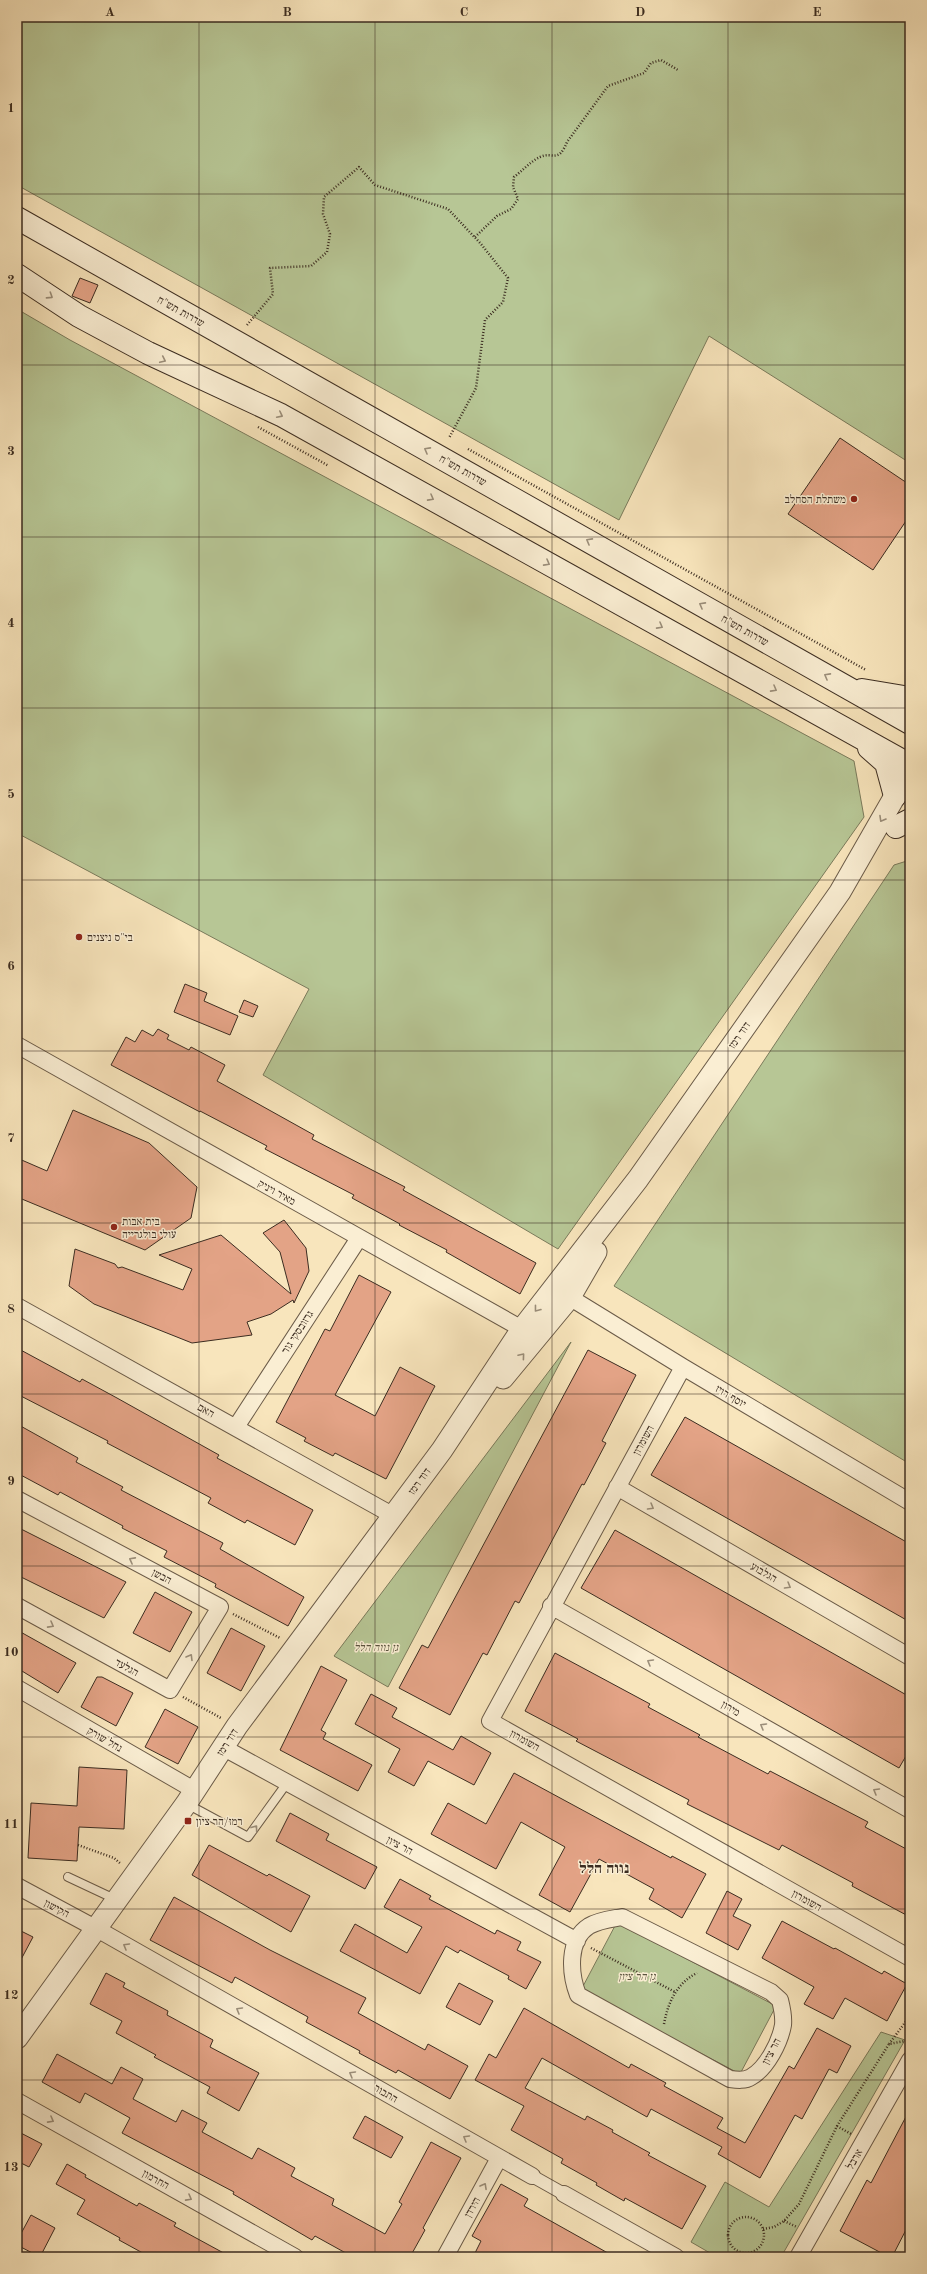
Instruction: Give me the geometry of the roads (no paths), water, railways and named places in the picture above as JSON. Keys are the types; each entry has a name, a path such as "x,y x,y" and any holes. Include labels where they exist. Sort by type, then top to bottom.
{"main road":[{"name":"שדרות תש\"ח","path":"17,218 910,723"},
{"path":"17,275 93,323 148,353 281,415 910,764"},
{"path":"848,688 910,698"},
{"path":"853,733 886,763 903,802"}],"street":[{"name":"דוד רמז","path":"840,892 903,824 903,802 910,774"},
{"name":"דוד רמז","path":"17,2038 118,1900 224,1748 237,1726 442,1450 562,1292 638,1179 903,802"},
{"name":"מאיר ויניק","path":"17,1045 530,1334"},
{"name":"גרזובסקי גור","path":"236,1427 359,1238"},
{"name":"יוסף רויז","path":"562,1292 683,1367 910,1502"},
{"name":"האם","path":"17,1306 394,1516"},
{"name":"השומרון","path":"683,1367 490,1720 910,1958"},
{"name":"הגלבוע","path":"617,1487 910,1657"},
{"name":"הבשן","path":"17,1499 220,1607 170,1690"},
{"name":"הגלעד","path":"17,1606 170,1690"},
{"name":"מירון","path":"551,1606 910,1810"},
{"name":"נחל שורק","path":"17,1688 190,1797"},
{"name":"הר ציון","path":"224,1748 577,1941"},
{"name":"הקישון","path":"17,1886 97,1929"},
{"name":"הר ציון","path":"622,1917 771,1992 780,2000 783,2023 779,2037 762,2068 751,2077 742,2080 730,2079 578,1995 572,1972 577,1941 588,1927 601,1921 622,1917"},
{"name":"התבור","path":"97,1929 676,2257"},
{"name":"ארבל","path":"798,2257 910,2060"},
{"name":"החרמון","path":"17,2101 295,2257"},
{"name":"הירדן","path":"445,2257 499,2158"}],"lane":[{"path":"190,1797 248,1837 287,1783"},
{"path":"68,1877 118,1900"}],"place":[{"name":"משתלת הסחלב","path":"854,499"},
{"name":"בי\"ס ניצנים","path":"79,937"},
{"name":"בית אבות עולי בולגרייה","path":"114,1227"},
{"name":"רמז/הר ציון","path":"188,1821"}],"district":[{"name":"נווה הלל","path":"604,1868"}],"park label":[{"name":"גן נווה הלל","path":"376,1647"},
{"name":"גן הר ציון","path":"637,1976"}]}
